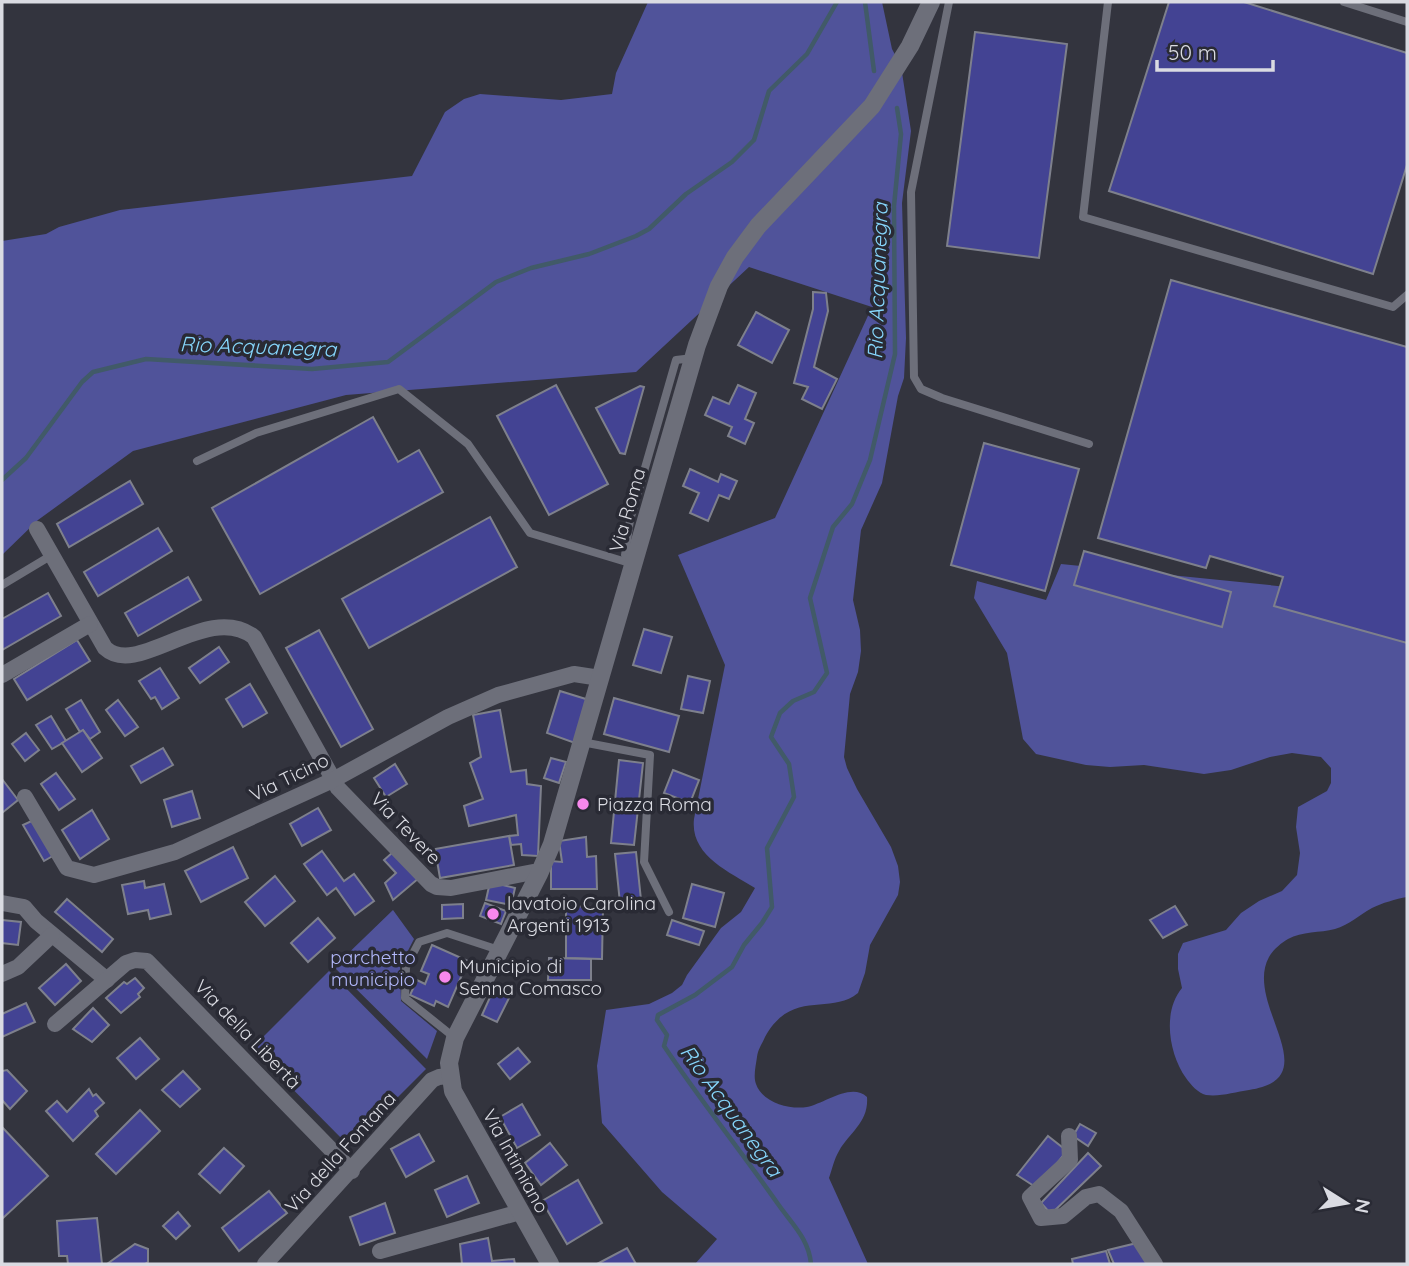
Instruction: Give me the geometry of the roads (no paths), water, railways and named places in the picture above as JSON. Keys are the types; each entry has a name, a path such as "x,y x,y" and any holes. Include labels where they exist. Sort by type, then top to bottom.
{"street":[{"name":"Via Roma","path":"449,1076 455,1038 552,844 693,358 719,286 735,257 758,226 872,106 910,46 930,2"},
{"path":"37,529 90,624 111,654 129,656 214,627 225,626 246,631 254,637 333,780"},
{"path":"2,675 90,624"},
{"name":"Via Ticino","path":"25,797 67,868 94,875 175,852 333,780 448,717 498,695 574,674 600,678"},
{"name":"Via Tevere","path":"333,780 425,878 437,887 451,888 533,872 539,874"},
{"path":"2,904 24,906 52,936 107,980"},
{"path":"2,974 18,967 52,936"},
{"name":"Via della Libertà","path":"55,1024 131,961 143,960 153,964 177,992 352,1171"},
{"name":"Via della Fontana","path":"265,1264 432,1080 449,1076"},
{"name":"Via Intimiano","path":"449,1076 453,1091 550,1264"},
{"path":"1069,1136 1070,1160 1030,1197 1041,1218 1063,1216 1086,1197 1099,1194 1121,1211 1155,1264"},
{"path":"380,1251 520,1212"}],"lane":[{"path":"950,2 911,192 914,377 921,389 942,398 1089,444"},
{"path":"1108,2 1083,217 1393,307 1407,295"},
{"path":"1344,2 1407,22"},
{"path":"197,461 256,433 399,389 468,444 530,533 633,564"},
{"path":"2,584 52,555"},
{"path":"582,742 650,755 644,862 669,912"},
{"path":"455,1038 405,998 406,967 419,942 447,933 499,950"}],"waterway":[{"name":"Rio Acquanegra","path":"2,480 26,458 82,382 93,372 146,359 312,369 388,362 496,282 531,268 589,254 649,229 686,194 732,162 754,140 769,91 807,54 837,2"},
{"name":"Rio Acquanegra","path":"865,2 874,71"},
{"name":"Rio Acquanegra","path":"811,1264 810,1255 799,1232 664,1046 667,1035 657,1020 658,1015 695,995 732,967 744,945 772,907 767,848 794,797 789,764 771,737 780,713 793,701 814,692 827,673 810,598 833,527 852,504 870,460 895,354 894,206 901,134 897,108"}],"place":[{"name":"Piazza Roma","path":"583,804"},
{"name":"lavatoio Carolina Argenti 1913","path":"493,914"},
{"name":"Municipio di Senna Comasco","path":"445,977"}],"park label":[{"name":"parchetto municipio","path":"373,968"}]}
